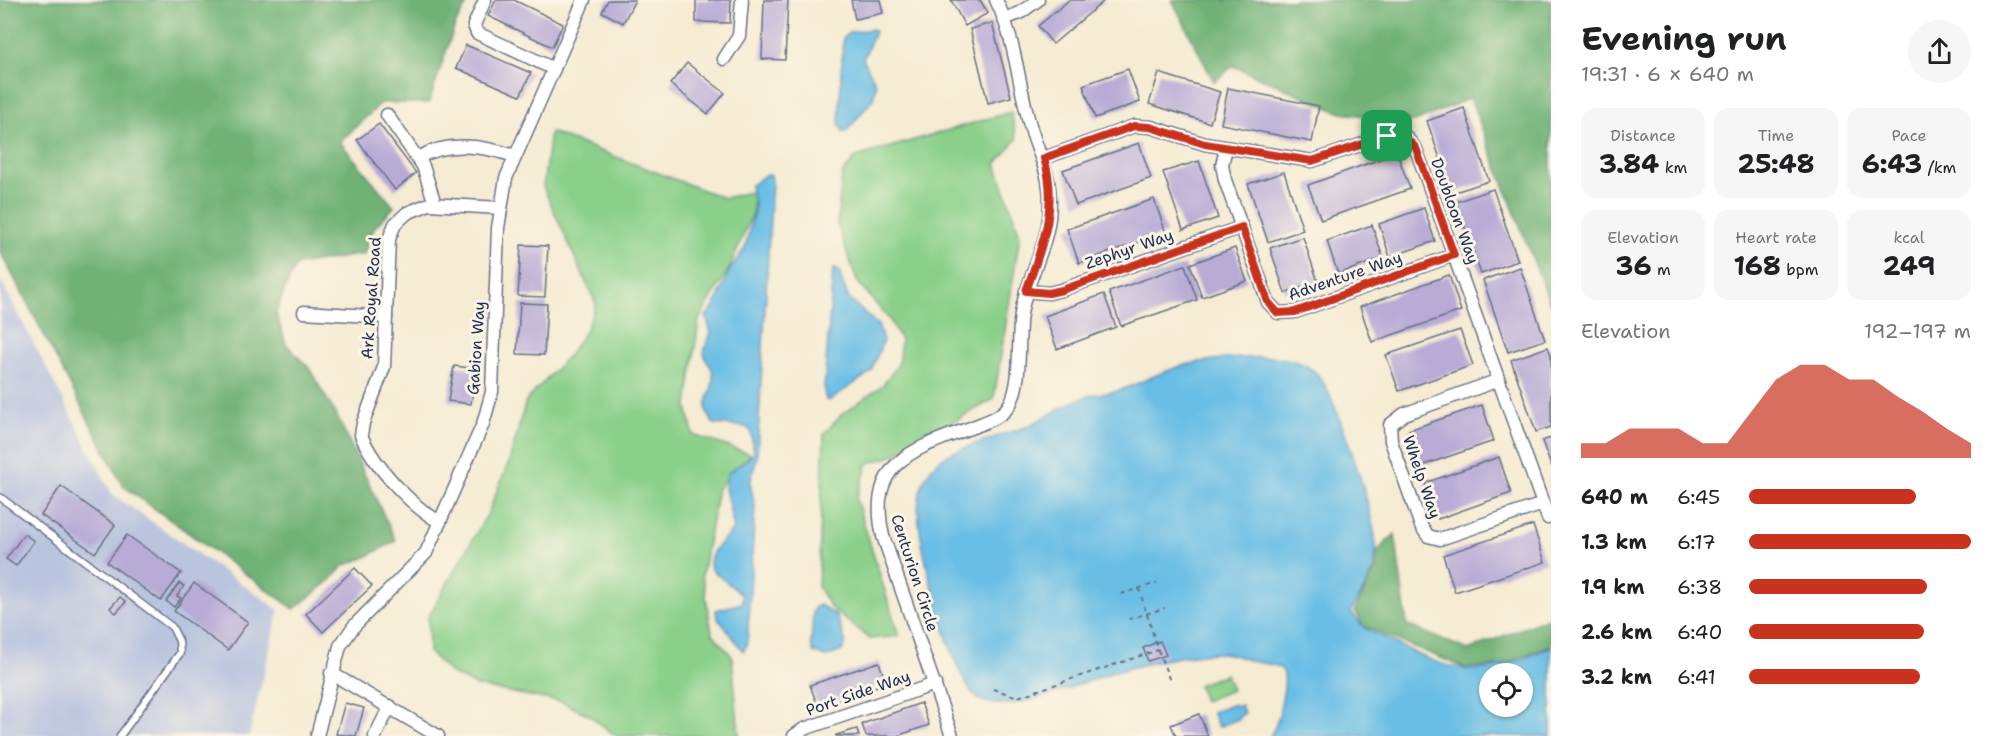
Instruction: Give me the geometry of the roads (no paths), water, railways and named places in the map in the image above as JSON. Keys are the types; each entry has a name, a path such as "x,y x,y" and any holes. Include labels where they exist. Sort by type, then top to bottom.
{"street":[{"path":"485,0 474,25 477,33 554,69"},
{"name":"Gabion Way","path":"317,736 332,673 346,636 426,553 483,424 492,392 501,208 506,178 584,0"},
{"path":"724,59 739,36 742,0"},
{"name":"Centurion Circle","path":"952,736 883,536 879,519 880,492 890,470 911,451 989,420 1008,407 1016,384 1021,315 1026,291 1042,252 1049,218 1050,181 1044,158 1029,122 1004,19 996,0"},
{"path":"1004,19 1020,13 1038,0"},
{"path":"387,115 418,158 427,176 435,204"},
{"name":"Doubloon Way","path":"1044,158 1134,126 1150,127 1226,148 1312,161 1387,136 1404,136 1416,148 1548,518"},
{"path":"418,158 446,146 484,147 515,156"},
{"name":"Adventure Way","path":"1226,148 1223,173 1268,302 1278,313 1295,312 1454,255"},
{"name":"Ark Royal Road","path":"440,522 414,506 361,435 363,423 382,378 392,231 407,213 421,206 435,204 501,208"},
{"name":"Zephyr Way","path":"1026,291 1049,293 1062,290 1242,227"},
{"path":"304,312 386,317"},
{"name":"Whelp Way","path":"1499,380 1404,414 1390,425 1392,441 1421,526 1428,536 1440,539 1543,504"},
{"path":"332,673 438,736"},
{"name":"Port Side Way","path":"794,736 804,729 935,684"},
{"path":"375,736 390,706"}],"lane":[{"path":"0,496 172,627 179,641 180,653 120,736"}],"water":[{"path":"872,29 875,32 863,59 876,84 873,99 846,132 843,132 839,122 843,38 850,32"},
{"path":"765,175 771,175 772,181 757,457 750,483 755,506 747,645 743,651 717,617 716,610 742,603 742,595 711,569 710,563 713,552 734,529 725,488 727,474 754,454 751,432 747,427 714,424 709,417 706,407 712,387 713,373 706,361 704,351 711,333 706,316 714,307 729,271 745,248 755,207 750,186"},
{"path":"833,269 838,270 849,299 878,325 883,341 871,372 829,401 826,400 824,390"},
{"path":"1272,357 1291,360 1313,370 1326,387 1355,461 1375,537 1375,560 1370,576 1351,611 1360,623 1368,630 1433,661 1452,667 1479,669 1479,717 1533,717 1533,663 1510,663 1551,646 1551,736 1270,736 1280,710 1285,684 1283,672 1276,666 1225,653 1209,653 1143,665 1118,671 1048,696 1010,704 993,704 979,699 969,689 950,648 927,568 920,531 918,511 920,492 933,467 947,455 1025,427 1088,396 1117,391 1189,364 1224,359"},
{"path":"820,605 836,615 846,643 842,651 826,657 813,652 811,644 813,612 815,607"},
{"path":"1234,704 1235,707 1241,705 1244,714 1239,716 1239,719 1218,727 1212,712"}]}
